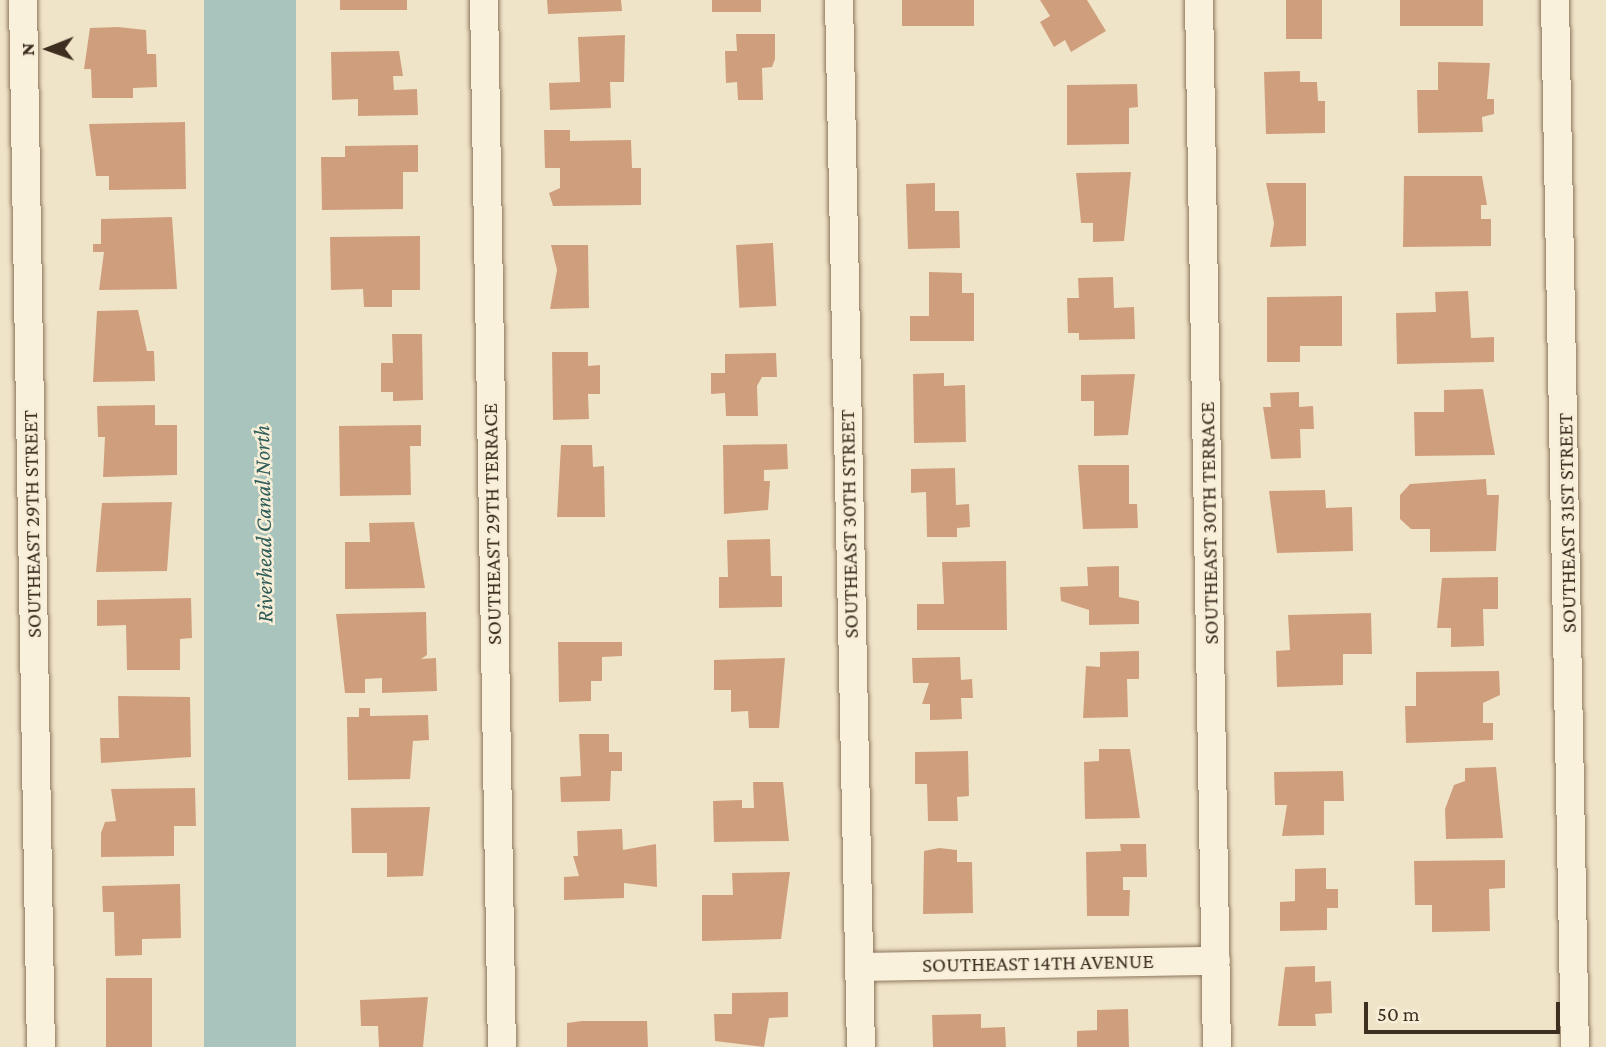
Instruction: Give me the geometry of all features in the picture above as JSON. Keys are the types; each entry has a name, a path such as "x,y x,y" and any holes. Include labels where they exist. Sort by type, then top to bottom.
{"street":[{"name":"SOUTHEAST 29TH STREET","path":"23,0 41,1047"},
{"name":"SOUTHEAST 29TH TERRACE","path":"484,0 502,1047"},
{"name":"SOUTHEAST 30TH STREET","path":"839,0 861,1047"},
{"name":"SOUTHEAST 30TH TERRACE","path":"1199,0 1217,1047"},
{"name":"SOUTHEAST 31ST STREET","path":"1555,0 1575,1047"},
{"name":"SOUTHEAST 14TH AVENUE","path":"860,967 1216,961"}],"water":[{"name":"Riverhead Canal North","path":"204,0 296,0 296,1047 204,1047"}],"building":[{"path":"340,0 407,0 407,10 340,10"},
{"path":"547,0 621,0 622,11 548,14"},
{"path":"712,0 761,0 761,12 712,12"},
{"path":"902,0 974,0 974,26 902,26"},
{"path":"1040,0 1087,0 1106,31 1071,52 1065,40 1054,47 1040,22 1050,16"},
{"path":"1286,0 1322,0 1322,39 1286,39"},
{"path":"1400,0 1483,0 1483,26 1400,26"},
{"path":"90,28 146,30 147,54 156,54 157,87 133,88 133,98 92,98 91,69 84,69"},
{"path":"736,34 775,34 775,59 772,67 762,68 763,100 738,100 737,82 726,83 725,51 737,51"},
{"path":"625,35 624,82 610,82 611,108 550,110 549,83 580,82 578,37"},
{"path":"399,51 403,76 393,76 394,90 417,89 418,115 358,116 358,99 332,100 331,52"},
{"path":"1438,62 1490,63 1487,99 1494,99 1494,114 1482,117 1483,132 1418,133 1417,90 1438,90"},
{"path":"1300,71 1300,82 1317,82 1318,101 1325,101 1325,133 1266,134 1264,72"},
{"path":"1137,84 1138,107 1129,108 1129,144 1067,145 1067,85"},
{"path":"185,122 186,189 109,190 109,176 96,176 89,124"},
{"path":"544,130 570,130 570,141 631,140 632,168 641,168 641,205 553,206 549,193 560,188 560,168 545,168"},
{"path":"418,145 418,172 403,172 403,209 322,210 321,157 345,157 345,146"},
{"path":"1131,172 1124,241 1093,242 1093,223 1081,223 1076,173"},
{"path":"1404,176 1482,176 1487,205 1481,205 1481,219 1491,219 1491,246 1403,247"},
{"path":"935,183 935,211 959,211 960,248 908,249 906,184"},
{"path":"1266,183 1306,183 1306,246 1270,247 1274,223"},
{"path":"172,217 177,289 99,290 104,252 93,252 93,244 101,244 101,219"},
{"path":"420,236 420,290 392,290 392,307 364,307 363,289 331,290 330,237"},
{"path":"773,243 776,306 739,308 736,245"},
{"path":"551,245 588,245 589,308 550,309 557,270"},
{"path":"929,272 962,273 962,293 974,293 974,341 910,341 910,316 929,316"},
{"path":"1113,277 1114,308 1134,307 1135,339 1079,340 1079,333 1068,333 1067,298 1079,298 1078,278"},
{"path":"1468,291 1471,338 1494,337 1494,362 1397,364 1396,313 1436,312 1435,292"},
{"path":"1342,296 1342,346 1300,346 1300,362 1267,362 1267,297"},
{"path":"138,310 147,351 154,351 155,381 93,382 97,311"},
{"path":"392,334 422,334 423,400 393,401 393,392 381,392 381,363 393,363"},
{"path":"552,352 588,352 588,366 600,365 600,394 588,394 589,419 553,420"},
{"path":"776,353 777,377 762,377 757,386 758,416 726,416 725,393 711,394 711,373 725,373 725,354"},
{"path":"944,373 944,386 965,385 966,442 914,443 913,374"},
{"path":"1135,374 1128,435 1094,436 1094,401 1081,401 1081,375"},
{"path":"1483,389 1495,455 1415,456 1414,412 1444,412 1444,390"},
{"path":"1299,392 1299,407 1313,406 1314,429 1300,429 1301,458 1271,459 1263,407 1271,407 1270,393"},
{"path":"155,405 155,425 177,425 177,475 103,477 105,437 98,437 97,406"},
{"path":"421,425 421,446 410,446 411,495 340,496 339,426"},
{"path":"787,444 788,469 764,470 764,481 770,481 768,510 724,514 723,445"},
{"path":"561,445 592,445 593,467 604,466 605,517 557,517"},
{"path":"1078,465 1129,465 1129,504 1137,504 1138,528 1083,529"},
{"path":"955,468 956,505 969,504 970,527 957,528 957,537 927,537 926,492 911,493 911,469"},
{"path":"1486,479 1487,495 1499,495 1496,551 1430,552 1430,529 1411,529 1400,519 1400,495 1410,484"},
{"path":"1325,490 1326,508 1352,507 1353,551 1277,553 1269,491"},
{"path":"172,502 167,571 96,572 102,503"},
{"path":"414,522 425,588 345,589 345,542 370,542 369,523"},
{"path":"770,539 771,576 782,576 782,607 719,608 719,577 728,577 727,540"},
{"path":"1006,561 1007,630 917,630 917,604 944,604 942,562"},
{"path":"1119,566 1119,597 1139,601 1139,624 1089,625 1089,610 1061,601 1060,587 1088,586 1087,567"},
{"path":"1498,577 1498,609 1483,609 1484,646 1451,647 1451,628 1437,628 1442,578"},
{"path":"191,598 192,638 180,639 180,670 127,670 126,625 97,626 97,600"},
{"path":"426,612 427,655 421,659 436,658 437,691 382,693 382,678 365,679 365,693 345,693 336,614"},
{"path":"1371,613 1372,654 1343,654 1343,685 1277,687 1276,651 1290,650 1288,615"},
{"path":"558,642 622,642 622,656 602,657 602,681 591,681 591,701 559,702"},
{"path":"1139,651 1139,679 1127,679 1128,717 1083,718 1086,666 1100,667 1100,652"},
{"path":"960,657 961,680 972,679 973,698 961,698 962,719 930,720 930,704 922,704 929,683 913,683 912,658"},
{"path":"785,658 779,728 749,728 748,711 731,712 731,690 714,690 714,660"},
{"path":"1499,671 1500,695 1483,703 1483,723 1493,723 1493,740 1406,743 1405,706 1416,706 1416,672"},
{"path":"118,696 190,697 191,757 101,763 100,738 119,738"},
{"path":"359,708 370,708 370,716 428,715 429,740 413,741 410,779 348,780 347,717 359,717"},
{"path":"579,734 609,734 609,752 622,752 622,771 611,771 610,801 561,802 560,777 581,776"},
{"path":"1099,749 1130,749 1140,818 1085,819 1084,762 1099,761"},
{"path":"968,751 969,796 957,797 958,821 928,821 927,784 915,784 915,752"},
{"path":"1496,767 1503,838 1446,839 1445,809 1454,785 1465,781 1465,768"},
{"path":"1343,771 1344,801 1324,801 1324,835 1282,836 1287,805 1275,805 1274,772"},
{"path":"753,782 783,782 789,841 714,842 713,801 742,800 742,808 754,808"},
{"path":"195,788 196,826 174,826 174,856 101,857 101,833 105,822 116,821 111,789"},
{"path":"430,807 423,876 387,877 387,853 352,853 351,808"},
{"path":"622,829 623,850 656,844 657,887 624,883 624,898 564,900 564,877 579,876 573,856 578,856 577,831"},
{"path":"1120,844 1146,844 1147,877 1123,877 1123,890 1130,890 1129,916 1087,916 1086,852 1121,851"},
{"path":"939,848 957,850 957,862 972,862 973,913 923,914 924,851"},
{"path":"1505,860 1505,888 1489,889 1490,931 1432,932 1432,905 1415,905 1414,861"},
{"path":"1326,868 1326,889 1338,889 1338,908 1327,908 1327,930 1280,931 1280,902 1295,901 1295,869"},
{"path":"790,872 781,939 702,941 702,895 733,895 732,873"},
{"path":"180,884 181,938 142,939 142,955 115,956 114,912 103,912 102,886"},
{"path":"1315,966 1315,982 1331,981 1332,1013 1315,1014 1316,1026 1278,1026 1285,967"},
{"path":"106,978 152,978 152,1047 106,1047"},
{"path":"788,992 788,1017 769,1018 764,1047 715,1041 714,1014 732,1014 732,993"},
{"path":"428,997 423,1047 379,1047 378,1026 361,1026 360,1000"},
{"path":"1128,1009 1129,1047 1077,1047 1077,1031 1097,1030 1097,1010"},
{"path":"981,1014 981,1028 1005,1027 1006,1047 933,1047 932,1015"},
{"path":"647,1021 648,1047 567,1047 567,1023"}]}
